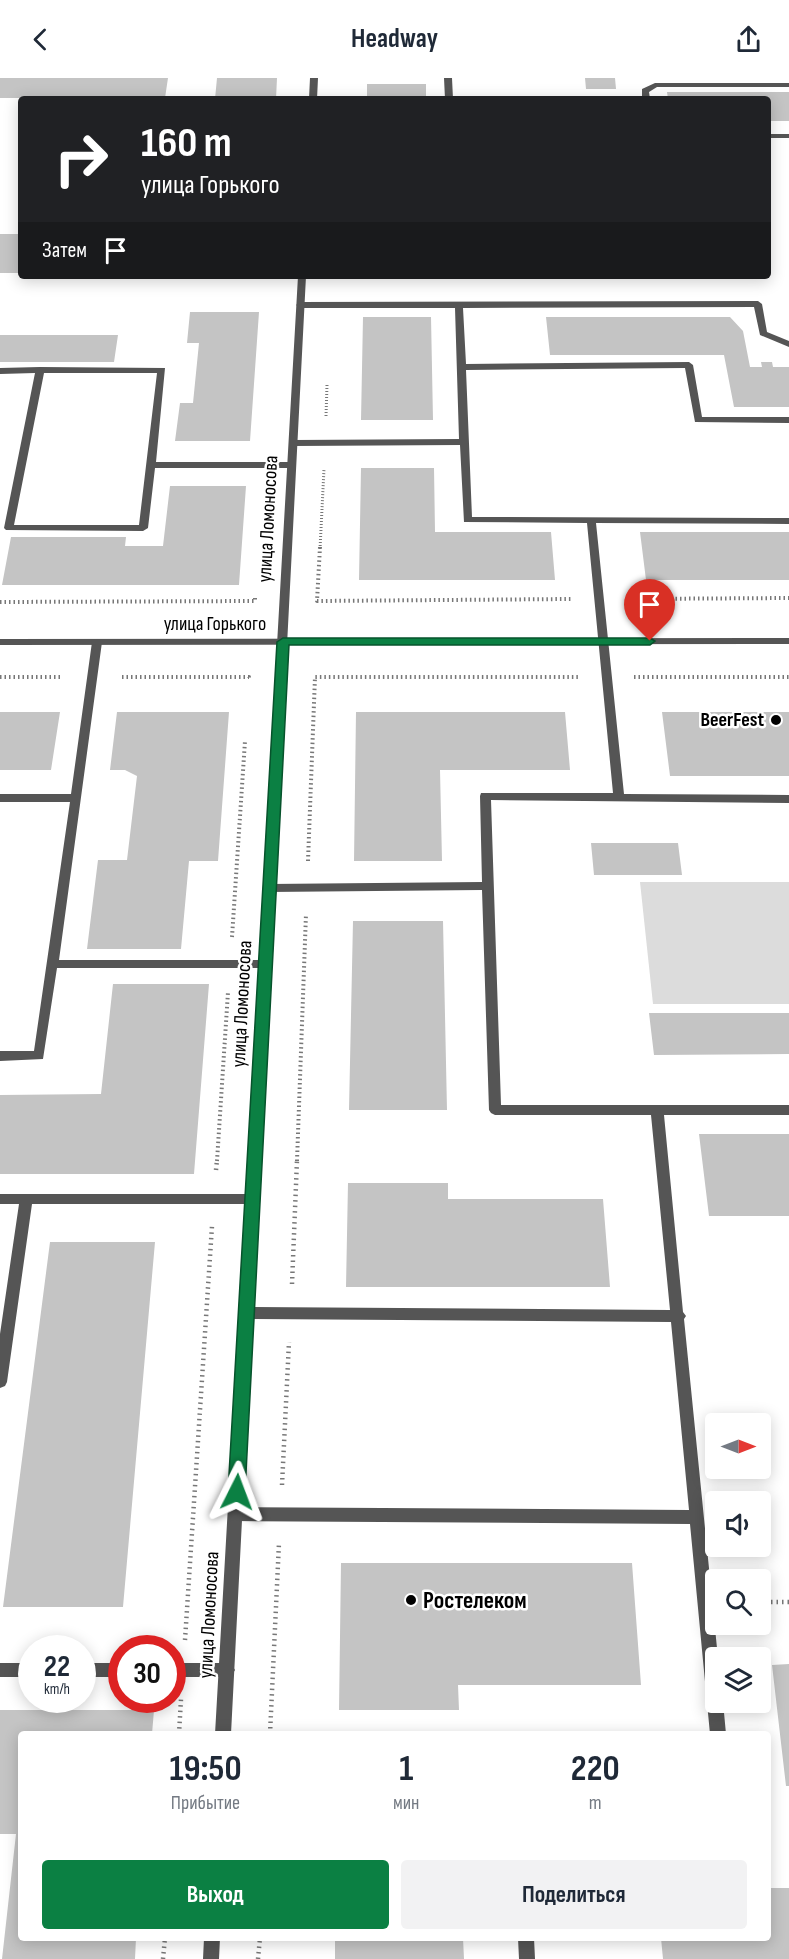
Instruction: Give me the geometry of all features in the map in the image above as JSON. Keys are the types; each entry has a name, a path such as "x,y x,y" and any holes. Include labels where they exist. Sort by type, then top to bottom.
{"street":[{"path":"313,96 314,78"},
{"path":"448,78 449,96"},
{"path":"646,96 645,91 655,85 789,85"},
{"path":"771,136 789,136"},
{"name":"улица Ломоносова","path":"224,1731 302,279"},
{"path":"300,305 758,304 764,333 789,344"},
{"path":"459,305 467,520 789,521"},
{"path":"461,367 689,365 698,420 789,420"},
{"path":"0,370 40,370 162,370 143,528 9,528 40,370"},
{"path":"294,443 464,442"},
{"path":"151,465 291,465"},
{"path":"591,520 618,797"},
{"name":"улица Горького","path":"0,642 789,641"},
{"path":"0,1056 39,1056 98,642"},
{"path":"789,799 485,796 486,886 495,1110 789,1110"},
{"path":"0,798 76,798"},
{"path":"269,888 486,886"},
{"path":"52,964 265,964"},
{"path":"657,1110 679,1316 718,1731"},
{"path":"0,1198 252,1198"},
{"path":"0,1382 26,1198"},
{"path":"246,1313 679,1316"},
{"path":"235,1514 696,1517"},
{"path":"0,1670 18,1670"},
{"path":"186,1670 227,1670"},
{"path":"211,1959 212,1941"},
{"path":"526,1941 527,1959"}],"path":[{"path":"317,600 789,598"},
{"path":"0,602 255,600"},
{"path":"0,677 249,676"},
{"path":"270,1731 291,1314 315,676 789,676"},
{"path":"771,1602 789,1602"},
{"path":"164,1959 165,1941"},
{"path":"258,1959 260,1941"}],"shaded area":[{"path":"640,882 789,882 789,1004 653,1004"}],"building":[{"path":"0,78 168,78 165,96 0,98"},
{"path":"217,78 277,78 276,96 215,96"},
{"path":"585,78 615,78 616,89 586,89"},
{"path":"367,84 426,84 426,96 367,96"},
{"path":"667,92 789,92 789,121 771,121 771,96 668,96"},
{"path":"0,234 18,234 18,273 0,273"},
{"path":"190,312 259,312 250,441 175,441 180,403 193,403 199,343 187,343"},
{"path":"363,317 431,317 433,420 361,420"},
{"path":"546,317 730,317 743,331 750,367 762,367 761,362 772,362 773,367 789,367 789,407 734,407 724,355 550,355"},
{"path":"0,335 118,335 114,362 0,362"},
{"path":"361,468 434,468 435,532 551,532 555,580 359,580"},
{"path":"170,486 246,486 239,585 2,585 11,537 126,537 125,546 163,546"},
{"path":"640,532 789,532 789,580 646,580"},
{"path":"0,712 60,712 51,770 0,770"},
{"path":"117,712 229,712 218,861 189,861 181,949 87,949 98,860 127,860 137,776 125,770 110,770"},
{"path":"356,712 565,712 570,770 440,770 442,861 354,861"},
{"path":"662,712 789,712 789,776 670,776"},
{"path":"591,843 678,843 682,875 594,875"},
{"path":"353,921 443,921 447,1110 349,1110"},
{"path":"113,984 209,984 194,1174 0,1174 0,1095 101,1094"},
{"path":"649,1013 789,1013 789,1054 654,1055"},
{"path":"699,1134 789,1134 789,1216 709,1216"},
{"path":"348,1183 448,1183 448,1199 603,1199 610,1287 346,1287"},
{"path":"50,1242 155,1242 123,1607 3,1607"},
{"path":"341,1563 632,1563 641,1685 458,1685 459,1710 339,1710"},
{"path":"789,1664 789,1786 786,1786 772,1665"},
{"path":"0,1710 18,1710 18,1713 96,1713 96,1710 108,1710 108,1713 154,1713 152,1731 18,1731 18,1941 136,1941 135,1959 2,1959 16,1834 0,1834"},
{"path":"771,1888 789,1888 789,1959 663,1959 661,1941 771,1941"},
{"path":"335,1941 463,1941 464,1959 335,1959"}],"place":[{"name":"BeerFest","path":"776,720"},
{"name":"Ростелеком","path":"411,1600"}],"route":[{"path":"237,1492 283,642 650,641"}]}
